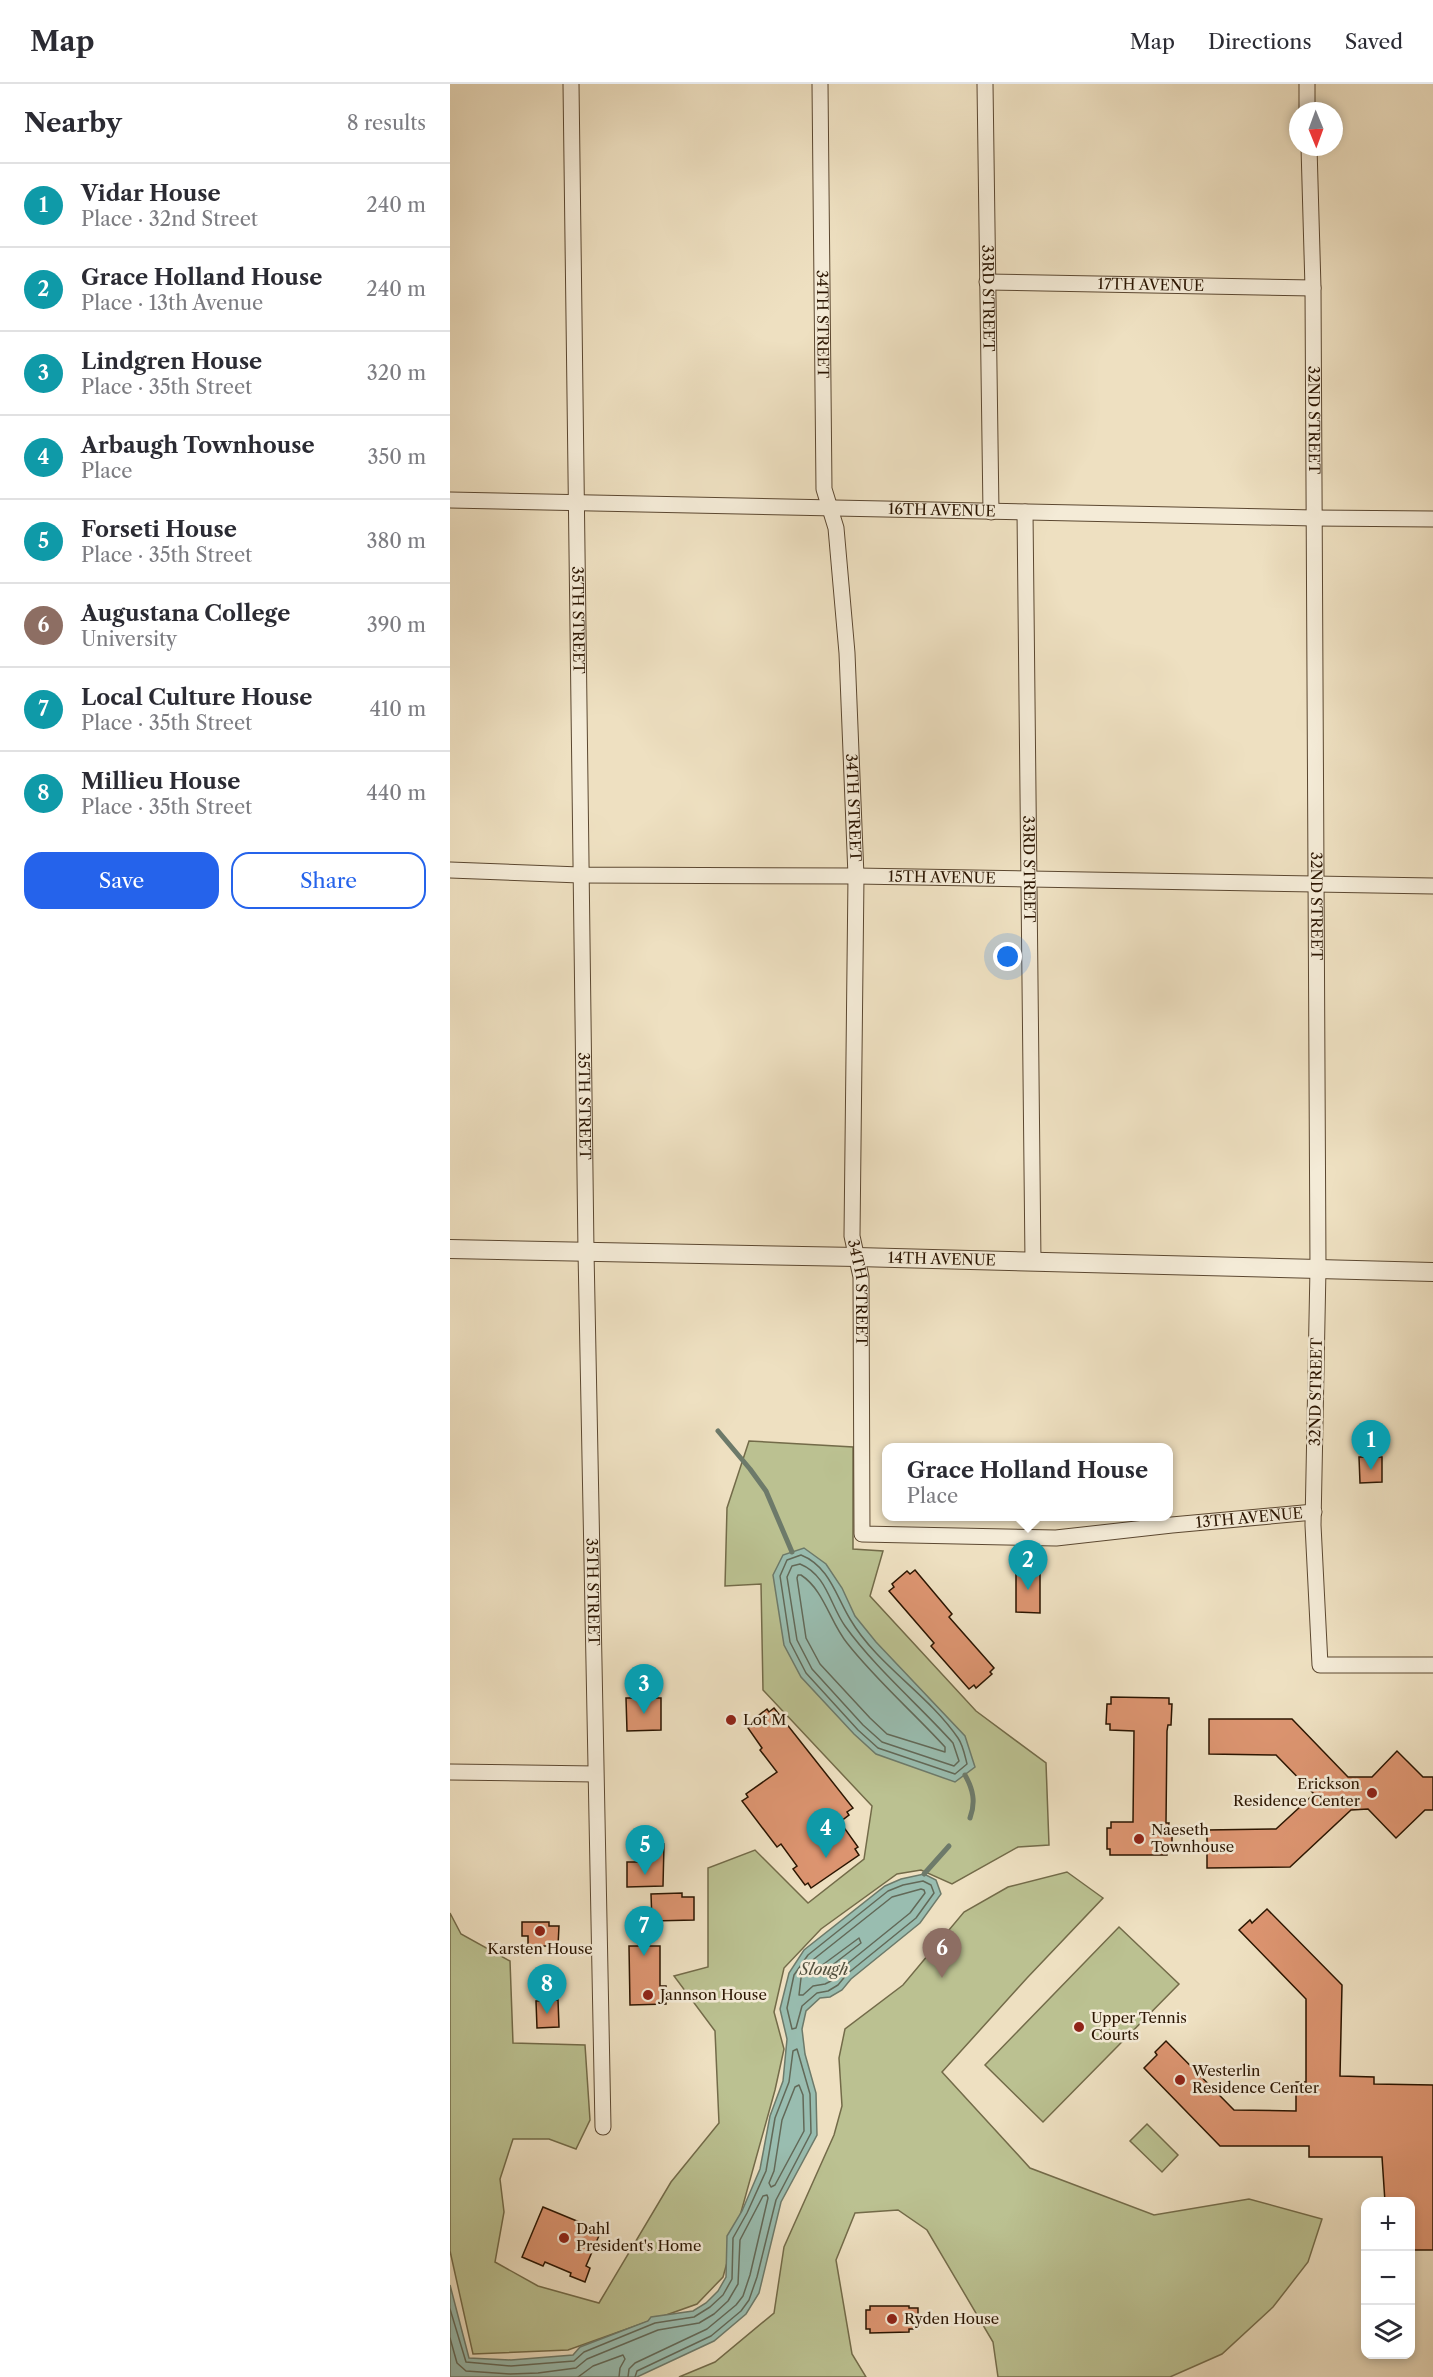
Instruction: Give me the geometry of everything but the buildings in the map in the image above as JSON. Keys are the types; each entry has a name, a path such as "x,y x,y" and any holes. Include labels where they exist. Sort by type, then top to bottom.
{"street":[{"name":"35TH STREET","path":"571,84 580,875 603,2127"},
{"name":"34TH STREET","path":"820,84 824,489 836,528 847,653 856,876 852,1236 861,1277 862,1534"},
{"name":"33RD STREET","path":"985,84 991,512"},
{"path":"1307,84 1308,102"},
{"name":"32ND STREET","path":"1309,156 1313,288 1318,1269 1314,1512 1320,1665 1433,1665"},
{"name":"17TH AVENUE","path":"987,282 1313,288"},
{"name":"16TH AVENUE","path":"450,500 1433,519"},
{"name":"33RD STREET","path":"1025,512 1033,1262"},
{"name":"15TH AVENUE","path":"450,870 580,875 856,876 1433,886"},
{"name":"14TH AVENUE","path":"450,1249 1433,1272"},
{"name":"13TH AVENUE","path":"862,1534 1085,1537 1172,1525 1314,1512"},
{"path":"450,1772 595,1774"}],"green space":[{"path":"749,1441 853,1447 853,1549 883,1551 870,1596 976,1711 1046,1763 1049,1845 1018,1847 952,1884 921,1870 897,1874 821,1929 784,1968 774,2012 784,2049 775,2090 723,2277 697,2304 568,2350 473,2354 450,2251 450,1913 461,1934 510,1961 513,2043 585,2045 590,2120 576,2149 549,2139 513,2139 500,2179 504,2212 495,2262 538,2286 599,2303 671,2182 719,2123 715,2031 674,1976 708,1967 708,1868 755,1850 808,1903 864,1859 872,1806 763,1690 761,1584 725,1586 727,1508"},
{"path":"1067,1872 1103,1898 942,2072 1030,2168 1154,2215 1249,2199 1322,2219 1308,2262 1273,2307 1222,2354 1170,2377 998,2377 993,2342 927,2230 898,2210 855,2213 836,2260 852,2354 866,2377 679,2377 715,2362 774,2313 784,2247 834,2135 842,2106 839,2058 845,2029 903,1985 964,1912 1008,1887"},
{"name":"Upper Tennis Courts","path":"1119,1927 1179,1984 1043,2122 985,2065"},
{"path":"1147,2124 1178,2155 1162,2172 1130,2141"}],"water":[{"path":"804,1548 826,1564 842,1588 855,1616 876,1642 965,1736 975,1767 955,1782 876,1754 854,1734 801,1677 784,1645 773,1575 783,1555"},
{"name":"Slough","path":"924,1874 936,1880 941,1894 920,1923 851,1979 842,1990 830,1997 820,1998 806,2011 802,2029 805,2054 816,2093 817,2135 781,2202 759,2293 746,2314 714,2341 637,2377 450,2377 450,2285 469,2358 511,2360 573,2355 580,2347 648,2321 651,2317 693,2311 706,2303 718,2291 726,2277 727,2236 742,2211 760,2169 770,2116 783,2081 787,2039 780,2009 789,1973 804,1950 885,1886 901,1879"}],"waterway":[{"path":"718,1431 766,1491 792,1552"},
{"path":"965,1775 973,1796 970,1818"},
{"path":"924,1874 949,1846"}],"place":[{"name":"Vidar House","path":"1371,1470"},
{"name":"Grace Holland House","path":"1028,1590"},
{"name":"Lindgren House","path":"644,1714"},
{"name":"Lot M","path":"731,1720"},
{"name":"Erickson Residence Center","path":"1372,1793"},
{"name":"Naeseth Townhouse","path":"1139,1839"},
{"name":"Arbaugh Townhouse","path":"826,1858"},
{"name":"Forseti House","path":"645,1875"},
{"name":"Karsten House","path":"540,1931"},
{"name":"Local Culture House","path":"644,1956"},
{"name":"Augustana College","path":"942,1978"},
{"name":"Jannson House","path":"648,1995"},
{"name":"Millieu House","path":"547,2014"},
{"name":"Upper Tennis Courts","path":"1079,2027"},
{"name":"Westerlin Residence Center","path":"1180,2080"},
{"name":"Dahl President's Home","path":"564,2238"},
{"name":"Ryden House","path":"892,2319"}]}
